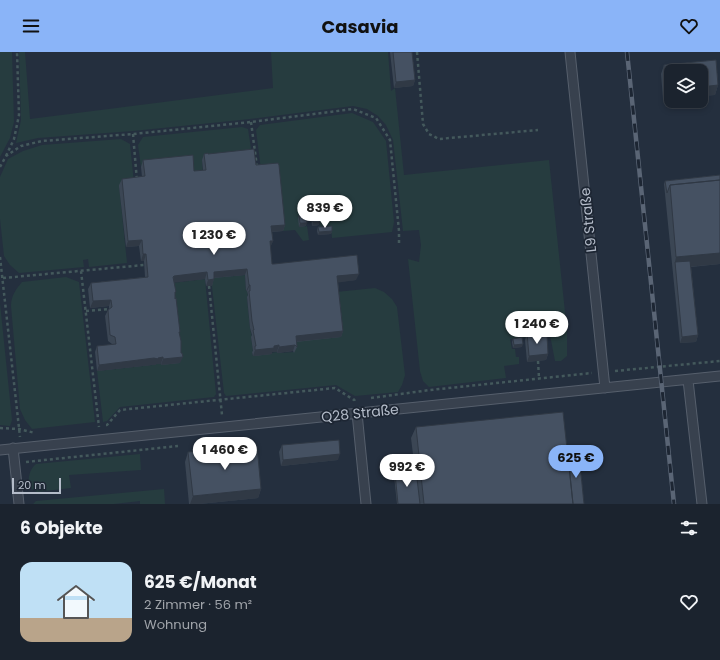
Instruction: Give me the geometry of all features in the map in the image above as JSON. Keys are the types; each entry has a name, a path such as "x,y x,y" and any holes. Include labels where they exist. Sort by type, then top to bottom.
{"lane":[{"name":"L9 Straße","path":"570,52 605,388"},
{"name":"Q28 Straße","path":"0,450 720,376"},
{"path":"688,380 702,504"},
{"path":"357,413 366,504"},
{"path":"17,448 19,504"}],"path":[{"path":"0,167 14,139 19,115 17,52"},
{"path":"416,52 423,124 429,134 439,139 538,130"},
{"path":"6,156 21,146 42,142 251,122 353,109 376,118 390,140 399,243"},
{"path":"251,122 258,171"},
{"path":"133,134 137,183"},
{"path":"0,257 19,429 17,448"},
{"path":"3,278 144,265"},
{"path":"81,271 101,439"},
{"path":"209,286 224,427"},
{"path":"86,311 109,309"},
{"path":"370,398 539,378 720,360"},
{"path":"538,361 539,378"},
{"path":"92,427 107,425 120,410 335,388 354,400 362,399"},
{"path":"0,428 19,429 35,433 42,432"}],"green space":[{"path":"0,52 12,52 14,122 10,138 0,157"},
{"path":"19,52 25,52 30,119 273,88 271,52 388,52 391,91 395,88 404,175 549,160 567,331 567,356 561,361 555,361 550,335 510,339 512,349 515,349 516,357 519,357 519,364 504,366 506,378 429,387 423,381 420,371 408,259 419,262 421,245 419,230 403,231 393,140 386,125 378,116 367,109 353,106 250,119 133,131 38,138 16,143 21,120"},
{"path":"352,113 373,122 386,141 394,222 392,232 332,238 331,227 320,229 318,214 307,217 299,227 307,226 309,240 303,241 295,230 283,231 261,170 256,130 260,125"},
{"path":"242,127 248,129 252,155 202,160 203,177 141,167 138,145 143,137"},
{"path":"121,139 130,144 134,183 119,185 127,263 89,267 88,259 83,260 84,267 19,273 10,265 4,256 0,219 0,177 8,159 23,151 42,145"},
{"path":"245,275 253,356 277,352 294,352 293,342 336,292 375,288 384,292 392,299 397,307 405,375 398,392 355,396 336,385 226,396 224,393 211,278"},
{"path":"66,277 79,282 95,422 32,429 25,420 20,409 11,306 12,299 22,282"},
{"path":"205,279 216,394 214,397 120,407 107,421 103,422 97,371 156,364 161,365 172,283"},
{"path":"0,303 12,420 10,426 0,425"},
{"path":"140,454 141,470 69,475 71,488 37,492 29,487 30,474 36,464"},
{"path":"164,489 165,504 140,504 140,501 114,504 33,504 36,501"}],"building":[{"path":"393,52 412,52 415,80 396,82"},
{"path":"716,60 718,85 708,86 708,64 674,64"},
{"path":"254,149 256,165 278,163 279,165 285,225 271,226 273,241 270,241 272,264 357,255 359,274 337,276 343,331 296,336 297,347 295,345 279,347 279,345 274,346 274,348 255,350 256,346 249,291 250,285 247,269 214,272 214,279 208,280 207,272 174,276 181,353 183,357 163,359 163,357 158,359 154,358 99,365 97,346 116,344 115,337 110,335 108,310 112,307 111,300 93,301 91,283 148,277 146,254 143,254 142,240 128,241 122,179 145,176 143,160 193,155 194,171 206,170 204,154"},
{"path":"720,175 720,180 670,185 667,193 665,181"},
{"path":"720,180 720,253 676,257 670,185"},
{"path":"312,212 319,212 320,222 313,222"},
{"path":"306,214 307,223 300,223 299,215"},
{"path":"332,226 332,231 319,232 318,227"},
{"path":"690,261 698,335 682,337 675,262"},
{"path":"527,333 532,333 532,336 547,335 548,354 529,356"},
{"path":"522,337 523,344 514,345 513,339"},
{"path":"563,412 573,504 424,504 416,427"},
{"path":"339,440 340,454 283,460 282,445"},
{"path":"257,446 261,489 193,496 188,452"},
{"path":"579,454 584,504 573,504 568,455"},
{"path":"416,470 420,504 398,504 395,473"}],"railway":[{"path":"627,52 674,504"}]}
